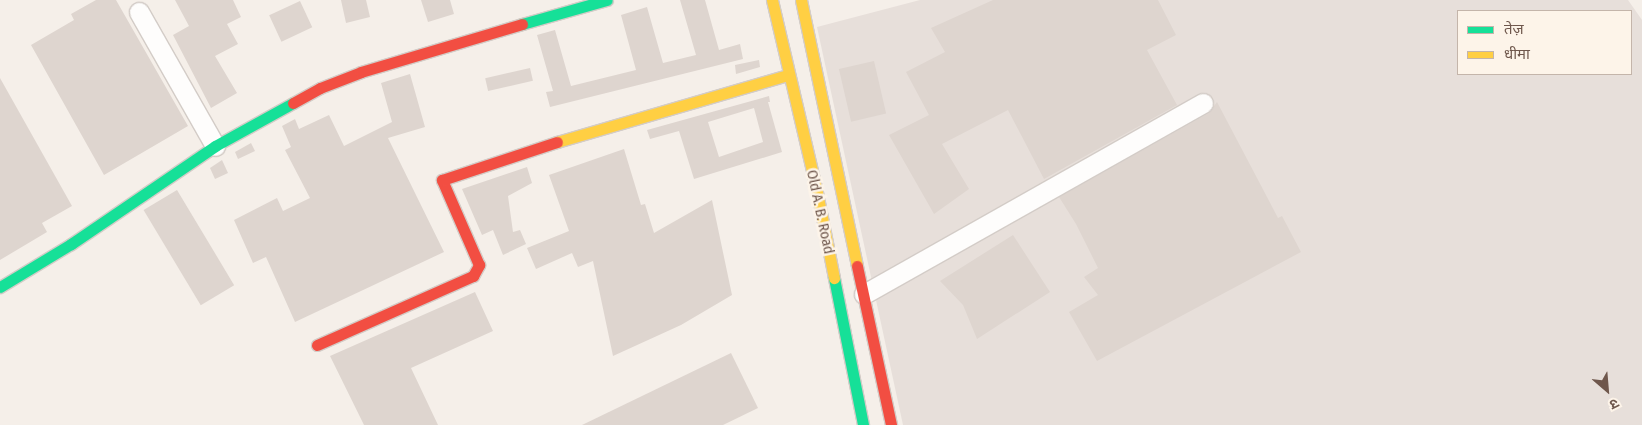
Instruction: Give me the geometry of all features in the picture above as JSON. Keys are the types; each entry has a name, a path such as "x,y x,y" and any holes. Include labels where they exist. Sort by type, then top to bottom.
{"street":[{"path":"0,287 71,244 215,146 320,88 361,72 607,0"},
{"name":"Old A. B. Road","path":"772,0 788,75 816,187 864,425"},
{"name":"Old A. B. Road","path":"801,0 891,425"},
{"path":"139,12 215,146"},
{"path":"317,345 473,276 479,265 442,180 476,167 659,111 788,75"},
{"path":"864,294 1203,103"}],"shaded area":[{"path":"920,0 1628,0 1642,20 1642,425 903,425 817,27"}],"building":[{"path":"96,0 116,0 188,126 104,175 31,45 74,20 71,14"},
{"path":"175,0 233,0 241,17 227,24 238,44 215,56 237,93 211,108 173,35 189,26"},
{"path":"341,0 366,0 370,17 346,23"},
{"path":"421,0 450,0 454,14 428,22"},
{"path":"680,0 705,0 719,50 740,44 743,59 550,107 546,92 553,91 537,35 555,30 571,86 636,70 621,15 647,7 663,63 696,55"},
{"path":"993,0 1158,0 1176,35 1147,50 1177,105 1044,179 1008,110 942,144 969,189 934,214 889,135 929,115 906,72 945,52 931,28"},
{"path":"300,1 312,27 281,42 269,15"},
{"path":"759,60 760,67 736,74 735,65"},
{"path":"874,61 886,114 851,122 839,69"},
{"path":"530,68 533,81 488,91 485,78"},
{"path":"410,74 425,127 388,138 444,252 295,322 266,257 253,263 234,220 277,198 283,211 310,198 285,150 291,147 282,126 295,119 299,129 329,115 344,146 392,122 381,83"},
{"path":"0,78 72,206 42,223 47,232 0,260"},
{"path":"769,96 770,102 768,102 782,152 694,179 679,131 650,139 647,130","holes":["754,108 763,142 719,157 708,122"]},
{"path":"1217,102 1278,218 1282,216 1301,252 1097,361 1069,312 1098,295 1084,277 1098,268 1076,224 1059,197 1209,113"},
{"path":"251,143 255,151 238,159 235,152"},
{"path":"624,149 641,205 645,204 654,233 712,200 732,295 681,325 613,356 593,261 578,267 572,253 536,269 527,248 569,231 549,175"},
{"path":"222,160 228,173 215,179 210,168"},
{"path":"527,167 532,183 508,196 513,232 520,230 526,244 503,255 493,230 482,235 462,189"},
{"path":"177,190 234,285 201,305 144,210"},
{"path":"1013,235 1050,292 977,339 963,305 940,281"},
{"path":"475,292 493,331 411,368 438,425 364,425 330,356"},
{"path":"731,353 758,408 723,425 582,425"}],"traffic: fast":[{"path":"522,24 607,0"},
{"path":"0,287 71,244 215,146 293,103"},
{"path":"834,278 863,425"}],"traffic: slow":[{"path":"772,0 816,187 834,278"},
{"path":"801,0 857,266"},
{"path":"557,142 788,75"}],"traffic: jam":[{"path":"293,103 320,88 361,72 522,24"},
{"path":"317,345 473,276 479,265 442,180 557,142"},
{"path":"857,266 891,425"}]}
